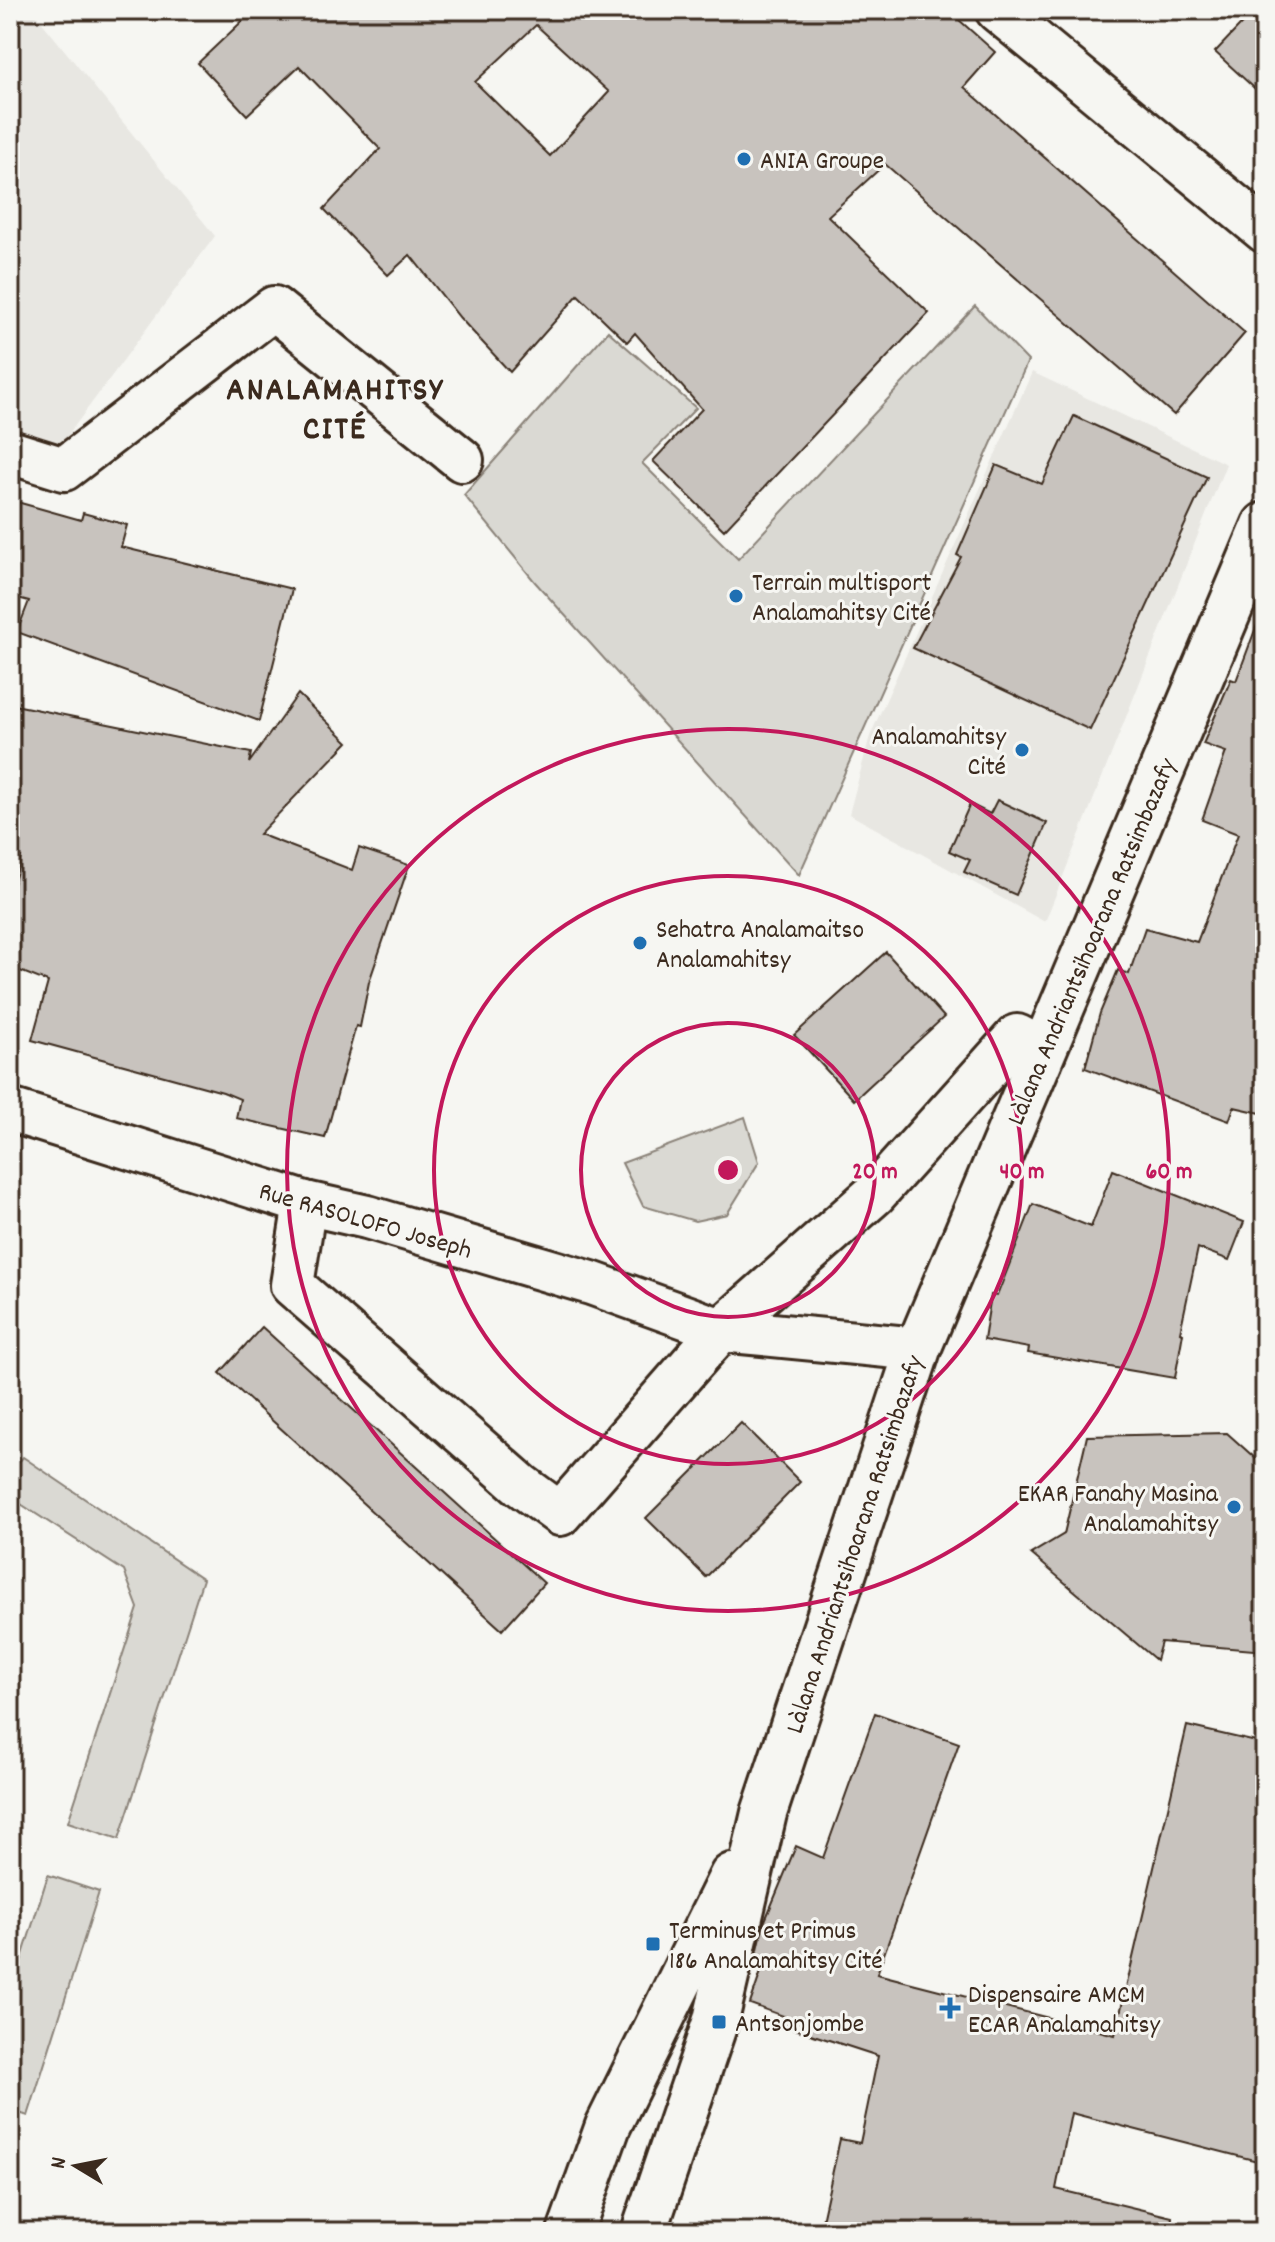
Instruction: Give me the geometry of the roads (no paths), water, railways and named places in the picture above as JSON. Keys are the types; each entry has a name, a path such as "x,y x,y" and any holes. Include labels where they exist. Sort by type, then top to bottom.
{"main road":[{"name":"Làlana Andriantsihoarana Ratsimbazafy","path":"644,2232 716,2020 764,1813 918,1349 1265,525"},
{"name":"Làlana Andriantsihoarana Ratsimbazafy","path":"570,2232 608,2126 764,1813"}],"street":[{"path":"997,10 1265,231"},
{"path":"10,452 64,469 274,308 462,460"},
{"path":"305,1203 292,1285 560,1514 721,1330 875,1194 1017,1036 1044,1050"},
{"name":"Rue RASOLOFO Joseph","path":"10,1110 305,1203 367,1217 591,1283 721,1330 918,1349"}],"place":[{"name":"ANIA Groupe","path":"744,159"},
{"name":"Terrain multisport Analamahitsy Cité","path":"736,596"},
{"name":"Analamahitsy Cité","path":"1022,750"},
{"name":"Sehatra Analamaitso Analamahitsy","path":"640,943"},
{"name":"EKAR Fanahy Masina Analamahitsy","path":"1234,1507"},
{"name":"Terminus et Primus 186 Analamahitsy Cité","path":"653,1944"},
{"name":"Dispensaire AMCM ECAR Analamahitsy","path":"950,2008"},
{"name":"Antsonjombe","path":"719,2022"}],"district":[{"name":"ANALAMAHITSY CITÉ","path":"335,406"}]}
